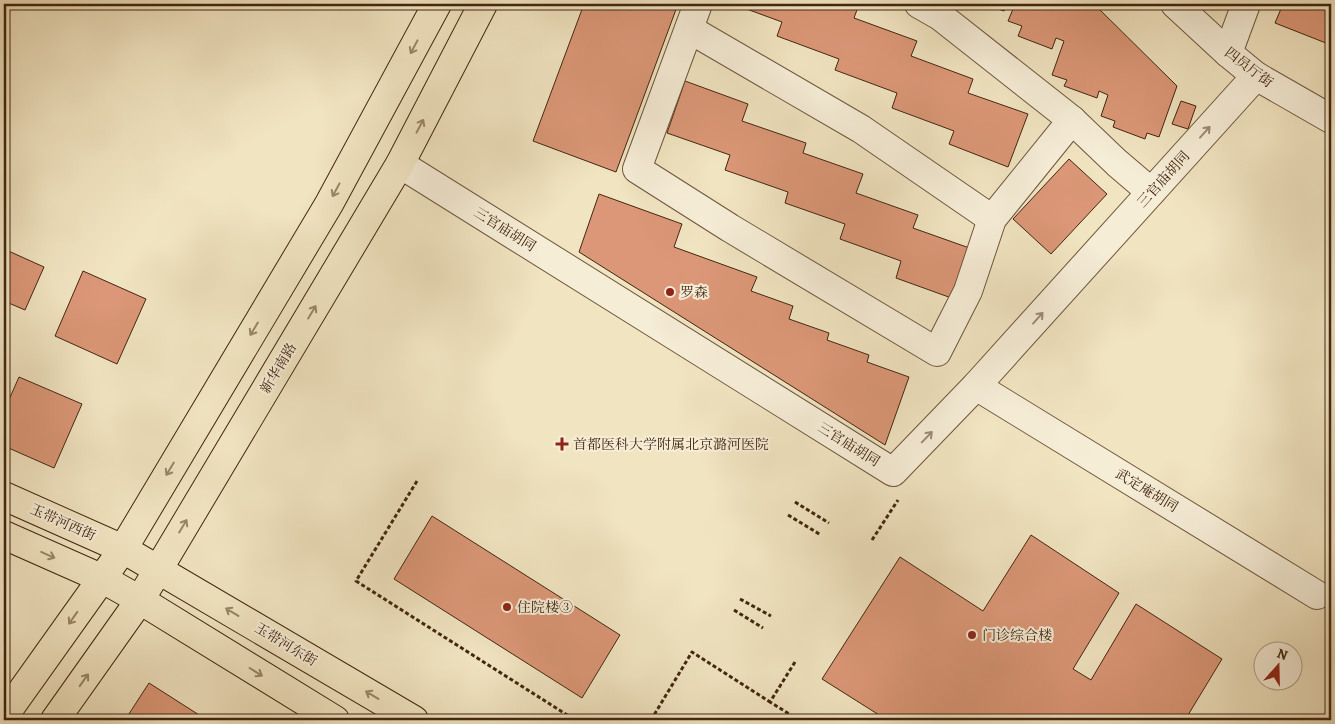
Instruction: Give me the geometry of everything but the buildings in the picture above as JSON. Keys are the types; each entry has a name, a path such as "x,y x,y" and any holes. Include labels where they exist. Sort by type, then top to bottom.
{"main road":[{"path":"4,716 122,549 329,204 437,4"},
{"name":"新华南路","path":"56,720 140,600 400,164 483,4"},
{"name":"玉带河西街","path":"4,496 122,549 158,568"},
{"path":"4,535 101,578 335,720"},
{"name":"玉带河东街","path":"158,568 414,720"}],"street":[{"path":"698,4 637,169 730,228 938,352 968,291 992,219 1072,120"},
{"path":"919,4 940,16 1072,120 1151,192"},
{"name":"四员厅街","path":"1175,4 1256,76 1331,119"},
{"path":"1228,53 1246,4"},
{"path":"689,29 861,130 992,219"},
{"name":"三官庙胡同","path":"400,164 893,472 976,386 1256,76"},
{"name":"武定庵胡同","path":"976,386 1317,595"}],"path":[{"path":"417,481 356,581 575,720"},
{"path":"872,540 898,500"},
{"path":"795,502 829,523"},
{"path":"788,515 822,535"},
{"path":"740,599 771,616"},
{"path":"734,610 763,628"},
{"path":"651,720 692,652 799,720"},
{"path":"770,702 796,662"}],"place":[{"name":"罗森","path":"670,292"},
{"name":"首都医科大学附属北京潞河医院","path":"562,444"},
{"name":"住院楼③","path":"507,607"},
{"name":"门诊综合楼","path":"972,635"}]}
